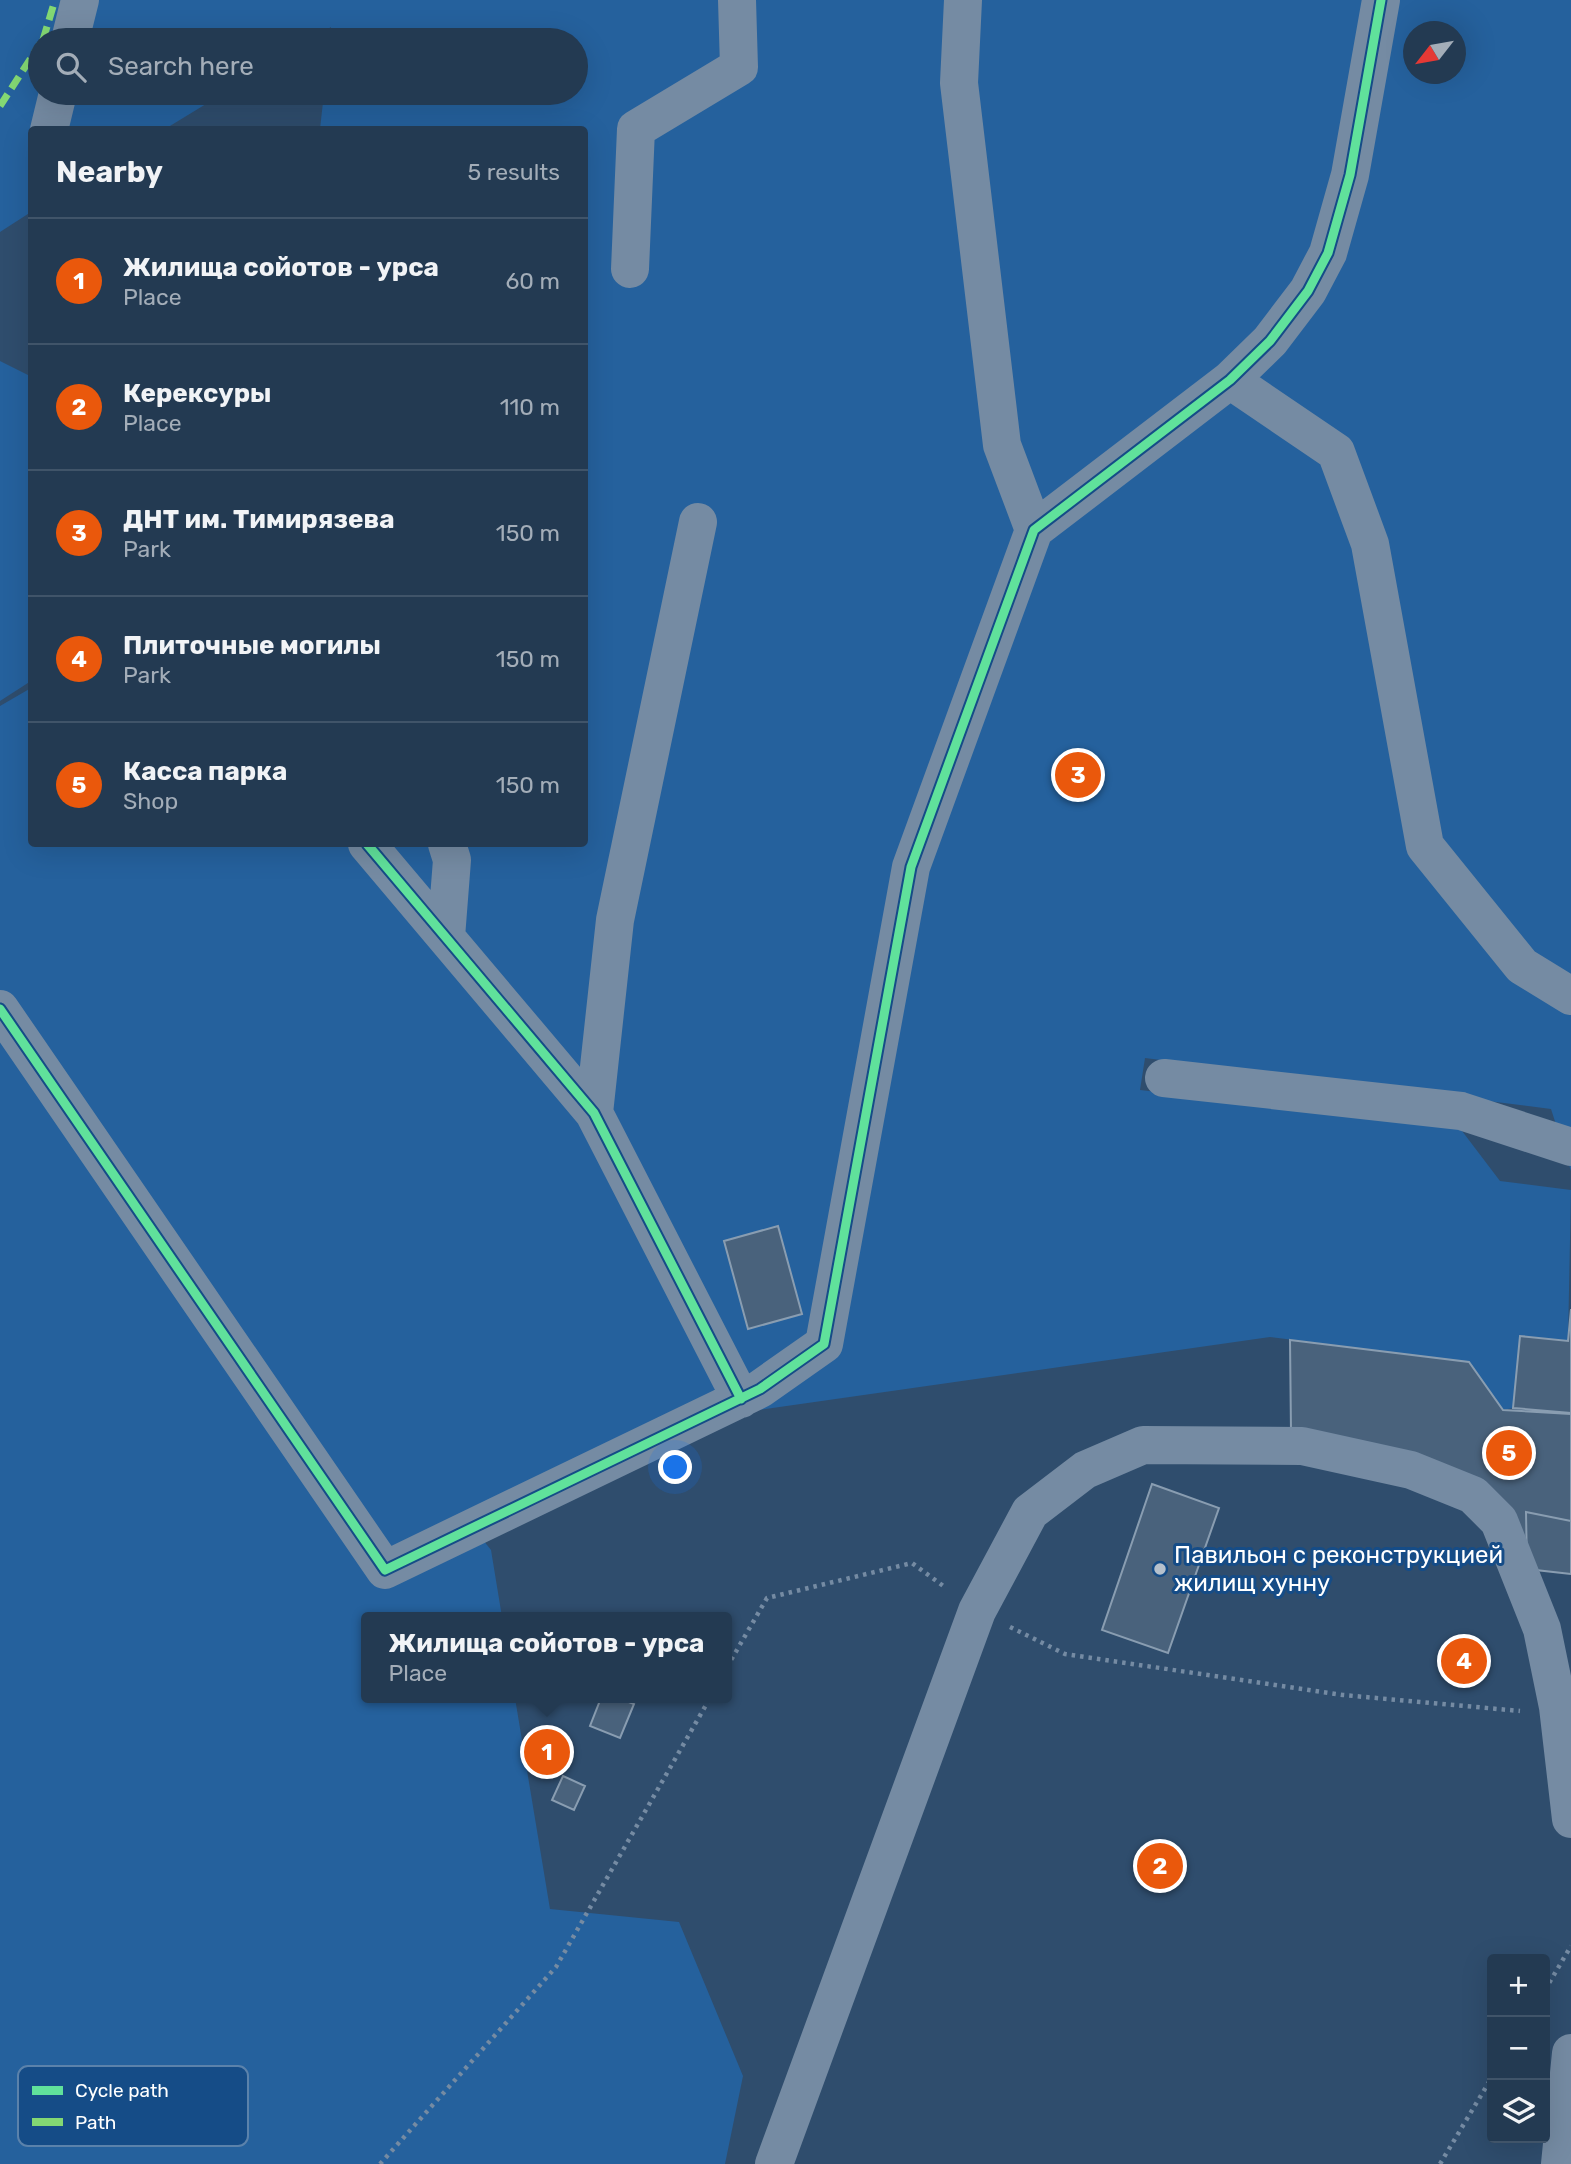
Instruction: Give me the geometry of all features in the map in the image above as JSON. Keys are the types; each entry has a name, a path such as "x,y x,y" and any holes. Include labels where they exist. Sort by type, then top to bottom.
{"street":[{"path":"73,28 80,0"},
{"path":"631,269 636,129 739,67 737,0"},
{"path":"963,0 959,83 1002,444 1034,530"},
{"path":"0,1009 385,1570 741,1399 760,1389 824,1344 911,867 1034,530 1230,380 1270,341 1308,291 1328,253 1350,175 1381,0"},
{"path":"50,126 55,105"},
{"path":"1230,380 1336,452 1370,544 1425,846 1522,966 1571,996"},
{"path":"594,1112 615,920 698,522"},
{"path":"370,847 594,1112 741,1399"},
{"path":"446,937 452,860 448,847"},
{"path":"1164,1077 1461,1111 1571,1147"},
{"path":"774,2164 977,1611 1030,1512 1085,1470 1143,1445 1302,1446 1411,1470 1473,1495 1499,1521 1542,1629 1559,1715 1571,1819"},
{"path":"1560,2164 1571,2053"}],"path":[{"path":"732,1658 767,1598 912,1563 977,1611 1065,1654 1343,1695 1559,1715"},
{"path":"380,2164 556,1967 707,1703"},
{"path":"1550,1982 1571,1946"},
{"path":"1440,2164 1490,2080"}],"shaded area":[{"path":"0,0 1571,0 1571,1171 1551,1109 1145,1058 1140,1090 1459,1127 1500,1181 1571,1190 1568,1341 1520,1336 1513,1408 1503,1410 1469,1362 1270,1337 752,1411 472,1526 491,1550 501,1612 361,1612 361,1703 516,1703 550,1909 679,1922 743,2076 725,2164 0,2164 0,706 28,690 28,847 588,847 588,126 320,126 323,105 588,105 588,28 28,28 28,105 204,105 170,126 28,126 28,214 0,232"},
{"path":"0,361 28,375 28,683 0,701"}],"building":[{"path":"778,1226 802,1314 748,1329 724,1241"},
{"path":"1571,1309 1571,1413 1513,1408 1520,1336 1568,1341"},
{"path":"1290,1340 1469,1362 1503,1410 1571,1414 1571,1574 1527,1569 1508,1521 1291,1432"},
{"path":"1499,1443 1521,1446 1519,1463 1497,1460"},
{"name":"Павильон с реконструкцией жилищ хунну","path":"1152,1484 1219,1508 1168,1653 1102,1630"},
{"path":"1526,1512 1571,1521 1571,1574 1527,1569"},
{"path":"599,1703 634,1704 620,1738 590,1726"},
{"path":"563,1776 585,1786 574,1810 552,1800"}],"marked path":[{"path":"47,28 55,0"},
{"path":"0,106 28,63"}],"cycle path":[{"path":"0,1009 385,1570 760,1389 824,1344 911,867 1034,530 1230,380 1270,341 1308,291 1328,253 1350,175 1381,0"},
{"path":"370,847 594,1113 741,1399"}],"place":[{"name":"ДНТ им. Тимирязева","path":"1078,775"},
{"name":"Касса парка","path":"1509,1453"},
{"name":"Павильон с реконструкцией жилищ хунну","path":"1160,1569"},
{"name":"Плиточные могилы","path":"1464,1661"},
{"name":"Жилища сойотов - урса","path":"547,1752"},
{"name":"Керексуры","path":"1160,1866"}]}
